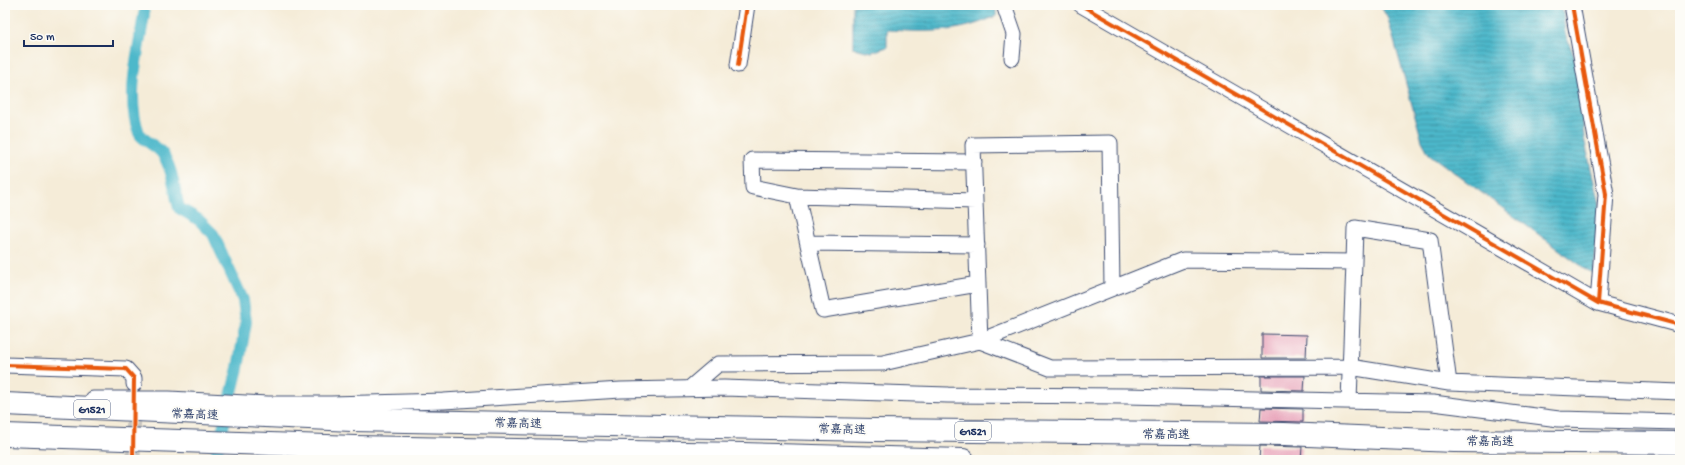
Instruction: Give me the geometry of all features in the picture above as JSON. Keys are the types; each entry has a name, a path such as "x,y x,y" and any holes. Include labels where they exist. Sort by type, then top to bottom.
{"highway":[{"name":"常嘉高速","path":"5,404 178,413 260,410 360,420 868,430 1284,434 1454,441 1680,443"},
{"path":"5,435 264,444 963,460"}],"street":[{"path":"738,65 747,5"},
{"path":"1004,5 1014,34 1012,58"},
{"path":"1081,5 1598,303 1680,325"},
{"path":"1572,5 1606,194 1598,303"},
{"path":"980,341 973,145 1110,143 1112,288"},
{"path":"974,162 752,160 754,187 797,196 975,201"},
{"path":"797,196 822,310 978,284"},
{"path":"1349,402 1355,228 1430,240 1449,383"},
{"path":"808,243 977,245"},
{"path":"690,388 718,364 883,363 980,341 1183,260 1354,262"},
{"path":"980,341 1050,368 1350,367 1449,383 1680,392"},
{"path":"5,365 126,369 134,378 134,384"},
{"path":"5,404 110,398 203,401 260,410 331,404 621,390 724,388 948,395 1135,396 1434,404 1559,419 1680,422"},
{"path":"264,444 341,454 426,460"}],"water":[{"path":"853,5 996,5 996,16 982,22 955,29 929,31 887,30 887,47 872,52 853,48"},
{"path":"1380,5 1562,5 1565,33 1574,56 1580,81 1584,138 1599,204 1594,273 1587,270 1429,154 1422,141 1388,19"}],"building":[{"path":"1262,334 1307,335 1306,358 1262,358"},
{"path":"1261,376 1305,376 1304,391 1261,390"},
{"path":"1261,408 1303,409 1303,422 1260,421"},
{"path":"1260,446 1302,447 1301,460 1259,460"}],"waterway":[{"path":"144,14 133,89 135,119 139,133 143,138 159,150 166,159 171,172 179,208 199,220 213,234 243,300 246,322 238,368 215,460"}],"tunnel":[{"path":"133,460 134,401"}],"cycle path":[{"path":"738,65 747,5"},
{"path":"1081,5 1598,303 1680,325"},
{"path":"1572,5 1606,194 1598,303"},
{"path":"5,365 126,369 134,378 133,460"}]}
